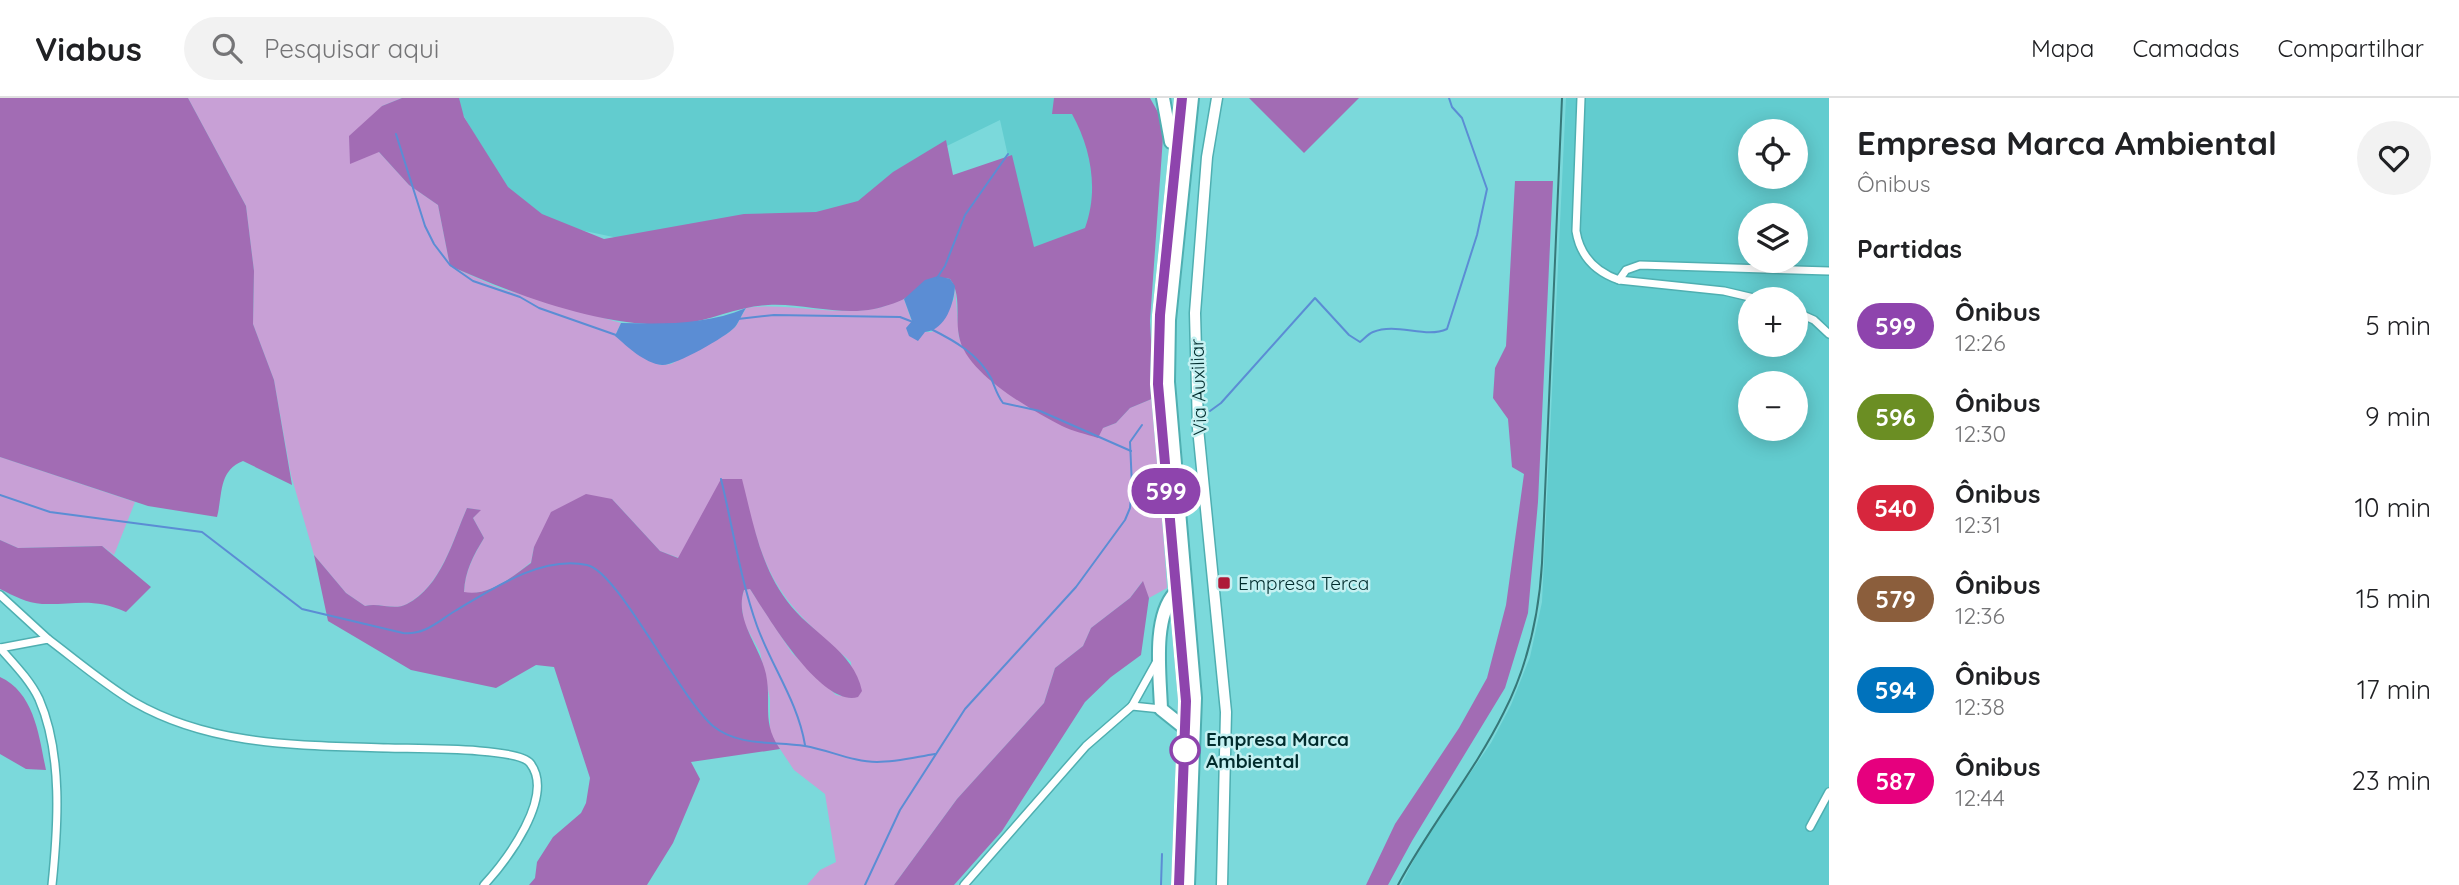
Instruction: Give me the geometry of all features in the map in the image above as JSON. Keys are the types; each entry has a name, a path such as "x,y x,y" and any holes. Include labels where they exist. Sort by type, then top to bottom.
{"highway":[{"path":"1163,98 1170,127 1172,176"},
{"path":"1179,885 1186,701 1158,384 1160,315 1182,98"},
{"path":"1188,885 1195,698 1168,382 1169,320 1192,98"},
{"path":"1175,593 1166,603 1162,618 1161,709 1186,729"}],"street":[{"name":"Via Auxiliar","path":"1217,98 1207,157 1195,313 1198,428 1226,712 1222,885"},
{"path":"1581,98 1577,237 1584,254 1594,265 1619,280 1738,294"},
{"path":"1619,280 1626,270 1640,265 1829,271"},
{"path":"1808,317 1829,334"},
{"path":"0,595 48,639 133,701 161,716 210,732 283,744 475,751 521,757 531,764 535,774 535,799 507,860 484,885"},
{"path":"48,639 0,648 26,677 38,698 50,734 56,782 52,885"},
{"path":"964,885 1086,746 1132,706 1160,656"},
{"path":"1132,706 1161,709"},
{"path":"1810,827 1829,792"}],"shaded area":[{"path":"0,98 188,98 246,206 254,271 253,324 274,380 292,485 243,461 235,465 225,477 217,517 148,506 0,457"},
{"path":"188,98 402,98 382,106 379,152 409,185 438,205 450,266 499,288 621,323 615,336 660,365 671,364 728,333 736,326 746,308 856,311 904,299 912,322 925,332 932,332 954,299 955,286 959,338 1024,403 1045,414 1103,428 1116,423 1130,408 1154,398 1167,588 1149,598 1142,582 1130,598 1091,628 1083,646 1055,668 1044,703 957,799 894,885 807,885 820,870 836,862 825,794 794,770 770,734 770,699 760,652 744,623 741,601 744,590 750,589 792,653 836,695 853,698 851,662 792,605 771,574 755,532 699,522 679,558 660,551 612,499 534,547 531,562 508,580 482,592 464,593 470,564 484,538 473,518 480,510 467,508 451,548 429,586 407,604 397,607 365,606 346,593 314,555 291,475 274,380 253,324 254,271 246,206"},
{"path":"402,98 459,98 464,117 508,187 542,214 604,239 744,214 816,212 858,201 893,172 946,140 953,175 1012,155 1034,247 1085,228 1092,199 1091,170 1079,127 1072,114 1052,114 1054,98 1150,98 1164,123 1150,321 1154,398 1130,408 1116,423 1103,428 1098,438 1066,428 1034,410 986,377 964,350 958,329 956,292 950,279 929,280 904,299 874,309 848,311 768,305 680,324 623,322 593,316 504,288 450,266 438,205 409,185 379,152 350,164 349,136 382,106"},
{"path":"454,98 1060,98 1081,106 1098,173 1095,240 1030,255 1000,120 906,166 850,211 618,238 547,223 504,189"},
{"path":"1249,98 1359,98 1304,153"},
{"path":"1566,98 1829,98 1829,885 1401,885 1424,840 1491,743 1511,705 1530,657 1542,602"},
{"path":"1515,181 1553,181 1538,502 1528,613 1505,688 1388,885 1366,885 1395,824 1459,728 1487,678 1506,605 1524,474 1512,467 1508,419 1493,398 1495,368 1506,346"},
{"path":"938,276 950,279 955,286 951,307 943,321 925,332 918,341 909,336 906,328 912,321 904,299 925,280"},
{"path":"746,308 730,332 700,350 668,364 649,361 615,336 621,323 700,320 716,318"},
{"path":"0,457 135,502 114,555 102,546 18,548 0,540"},
{"path":"721,479 742,479 758,543 770,573 796,612 850,664 862,691 858,697 843,697 812,675 796,657 750,589 744,590 742,612 766,674 769,721 780,749 691,762 700,779 673,843 647,885 529,885 535,878 537,862 553,837 581,813 586,803 590,778 554,667 536,665 496,688 411,670 328,621 314,555 346,593 365,606 402,606 419,596 437,575 467,508 481,510 473,518 484,538 470,564 464,592 482,592 499,585 531,563 534,547 551,512 586,494 612,499 660,551 678,558"},
{"path":"0,540 18,548 102,546 151,587 126,612 94,603 42,604 26,601 0,589"},
{"path":"1143,581 1149,598 1141,655 1111,677 1085,702 1002,831 954,885 894,885 957,799 1044,703 1055,668 1083,646 1091,628 1130,598"},
{"path":"0,677 12,684 21,694 34,717 46,770 26,769 0,754"}],"waterway":[{"path":"1210,411 1221,403 1315,298 1349,335 1360,342 1371,333 1382,329 1430,332 1447,329 1477,235 1487,189 1462,118 1452,107 1449,98"},
{"path":"396,134 425,226 434,244 450,265 473,281 616,335"},
{"path":"937,278 945,266 965,215 1008,154"},
{"path":"738,319 774,315 900,317 913,322"},
{"path":"931,329 957,343 980,362 1003,403 1040,411 1131,451"},
{"path":"865,885 900,810 965,709 1076,587 1125,520 1130,508 1132,486 1130,442 1142,425"},
{"path":"721,479 751,608 763,641 797,714 805,745"},
{"path":"0,495 50,512 202,532 302,609 403,633 418,632 430,627 501,584 535,569 570,563 587,565 600,572 615,589 699,711 723,733 745,740 805,746 877,762 935,754"},
{"path":"1161,885 1162,854"}],"railway":[{"path":"1398,885 1504,712 1520,676 1535,621 1542,563 1562,98"}],"bus line":[{"name":"599","path":"1179,885 1186,701 1158,384 1160,315 1182,98"}],"place":[{"name":"Empresa Terca","path":"1224,583"},
{"name":"Empresa Marca Ambiental","path":"1185,750"}]}
